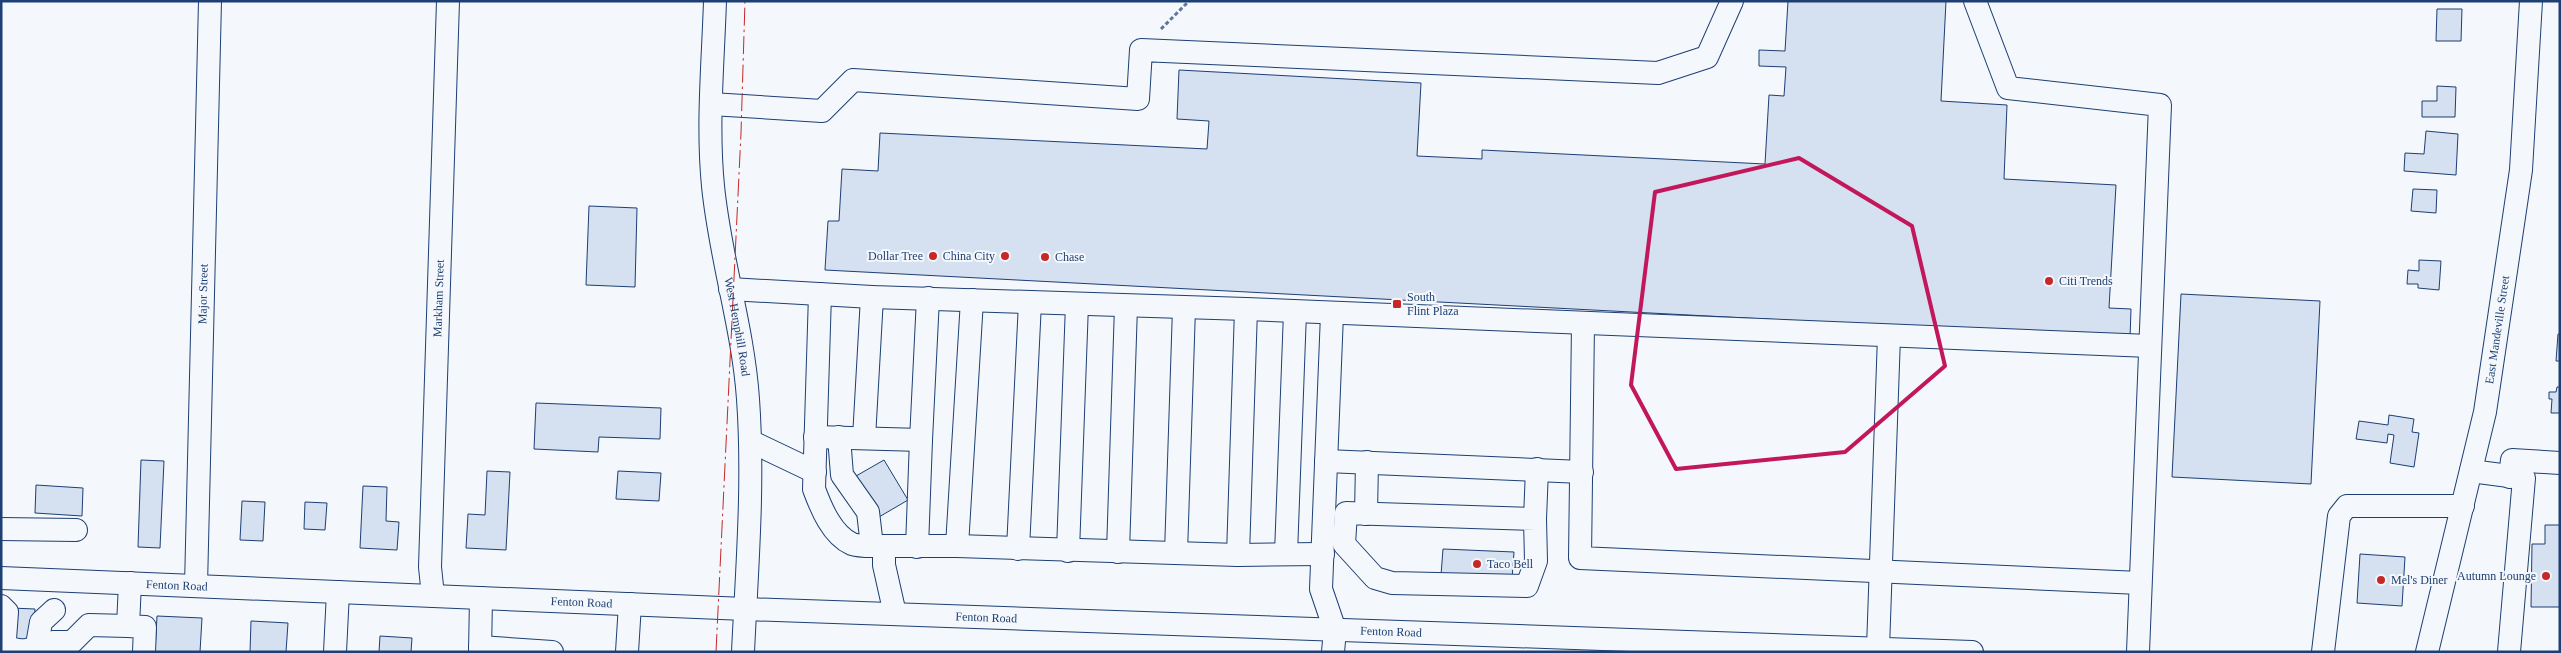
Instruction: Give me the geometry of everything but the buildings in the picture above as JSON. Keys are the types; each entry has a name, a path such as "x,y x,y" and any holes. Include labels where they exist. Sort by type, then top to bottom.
{"street":[{"name":"Major Street","path":"196,586 210,1"},
{"name":"Markham Street","path":"433,596 430,567 448,1"},
{"name":"West Hemphill Road","path":"715,1 710,140 713,185 744,365 750,441 743,652"},
{"path":"712,104 822,111 853,80 1138,100 1141,50 1658,73 1707,57 1732,1"},
{"path":"1975,1 2008,88 2160,104 2138,652"},
{"name":"East Mandeville Street","path":"2427,652 2485,412 2520,179 2531,1"},
{"path":"730,289 872,297 1246,309 2150,346"},
{"path":"820,294 814,489 820,506 837,534 853,544 1238,555 1323,554"},
{"path":"864,438 872,297"},
{"path":"916,547 928,298"},
{"path":"957,546 972,300"},
{"path":"1018,549 1030,302"},
{"path":"1068,551 1077,304"},
{"path":"1118,552 1126,306"},
{"path":"1176,553 1184,308"},
{"path":"1238,555 1246,309"},
{"path":"1286,554 1295,312"},
{"path":"1332,314 1321,588 1335,630 1332,652"},
{"path":"1583,324 1580,558 2140,583"},
{"path":"1878,648 1889,336"},
{"path":"815,437 920,440"},
{"path":"839,437 842,475 868,512 884,565 895,614"},
{"path":"750,441 814,472"},
{"path":"2510,476 2512,460 2560,463"},
{"path":"1326,461 1582,472"},
{"path":"1366,514 1367,462"},
{"path":"1535,519 1346,513 1344,544 1375,578 1392,583 1527,586 1536,561 1537,469"},
{"path":"2471,471 2524,478 2509,652"},
{"path":"2323,652 2339,516 2347,506 2463,506"},
{"path":"1,529 76,530"},
{"name":"Fenton Road","path":"1,578 745,609 1972,652"},
{"path":"56,581 54,610 62,647 89,625 145,627 144,652"},
{"path":"128,626 130,584"},
{"path":"335,652 338,592"},
{"path":"481,598 480,649 552,652"},
{"path":"627,652 630,604"},
{"path":"1,606 7,612 5,639 8,648 21,651 31,650 37,645 41,622 54,610"}],"path":[{"path":"1141,50 1189,1"}],"highlighted area":[{"path":"1799,158 1912,226 1945,366 1845,452 1676,469 1631,385 1655,192"}],"power":[{"path":"716,652 741,133 745,1"}],"place":[{"name":"Dollar Tree","path":"933,256"},
{"name":"China City","path":"1005,256"},
{"name":"Chase","path":"1045,257"},
{"name":"Citi Trends","path":"2049,281"},
{"name":"South Flint Plaza","path":"1397,304"},
{"name":"Taco Bell","path":"1477,564"},
{"name":"Autumn Lounge","path":"2546,576"},
{"name":"Mel's Diner","path":"2381,580"}]}
